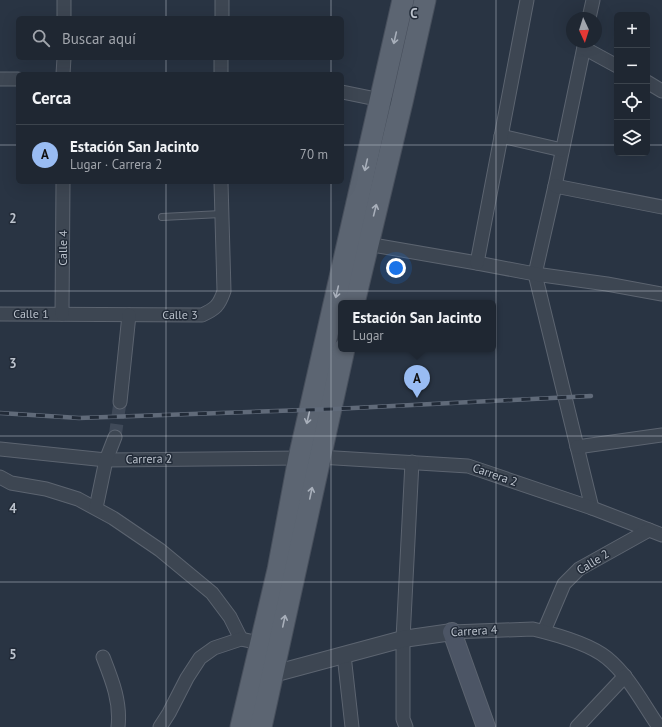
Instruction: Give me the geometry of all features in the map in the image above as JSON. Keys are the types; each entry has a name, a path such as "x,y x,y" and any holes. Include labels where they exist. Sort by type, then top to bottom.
{"main road":[{"path":"341,300 403,0"},
{"path":"355,300 425,0"},
{"path":"309,457 338,313"},
{"path":"261,727 263,675 260,643 309,457 343,352"},
{"path":"452,632 486,727"},
{"path":"241,727 263,675"}],"street":[{"path":"64,0 64,16"},
{"path":"222,0 222,16"},
{"path":"477,262 526,0"},
{"path":"590,12 593,0"},
{"path":"583,48 535,274 592,508"},
{"path":"589,48 614,64"},
{"path":"64,60 64,72"},
{"path":"221,60 221,72"},
{"path":"0,79 16,79"},
{"path":"650,84 662,90"},
{"path":"344,92 381,100 402,102"},
{"path":"501,136 562,150"},
{"name":"Calle 4","path":"62,314 63,184"},
{"name":"Calle 3","path":"62,314 202,315 213,310 220,303 224,291 221,184"},
{"path":"555,186 662,207"},
{"path":"367,244 477,262 535,274 607,284 662,294"},
{"name":"Calle 1","path":"0,314 62,314"},
{"path":"120,402 129,314"},
{"path":"577,447 662,435"},
{"path":"96,508 106,460 114,437"},
{"name":"Carrera 2","path":"0,449 106,460 309,457 468,466 592,508 662,535"},
{"path":"406,727 404,719 404,639 412,462"},
{"path":"0,477 11,483 52,491 78,499 96,508 160,550 200,583 221,604 230,617 260,643"},
{"name":"Calle 2","path":"544,631 564,584 579,569 649,530"},
{"name":"Carrera 4","path":"263,675 404,639 452,632 533,628 588,646 607,658 624,676 659,727"},
{"path":"160,727 187,678 200,658 214,648 260,643"},
{"path":"344,655 352,727"},
{"path":"104,657 117,698 119,716 118,727"},
{"path":"577,727 624,676"}],"lane":[{"path":"162,217 221,214"}],"tunnel":[{"path":"115,437 120,402"}],"railway":[{"path":"0,413 79,418 334,409 591,396"}],"place":[{"name":"Estación San Jacinto","path":"417,398"}]}
